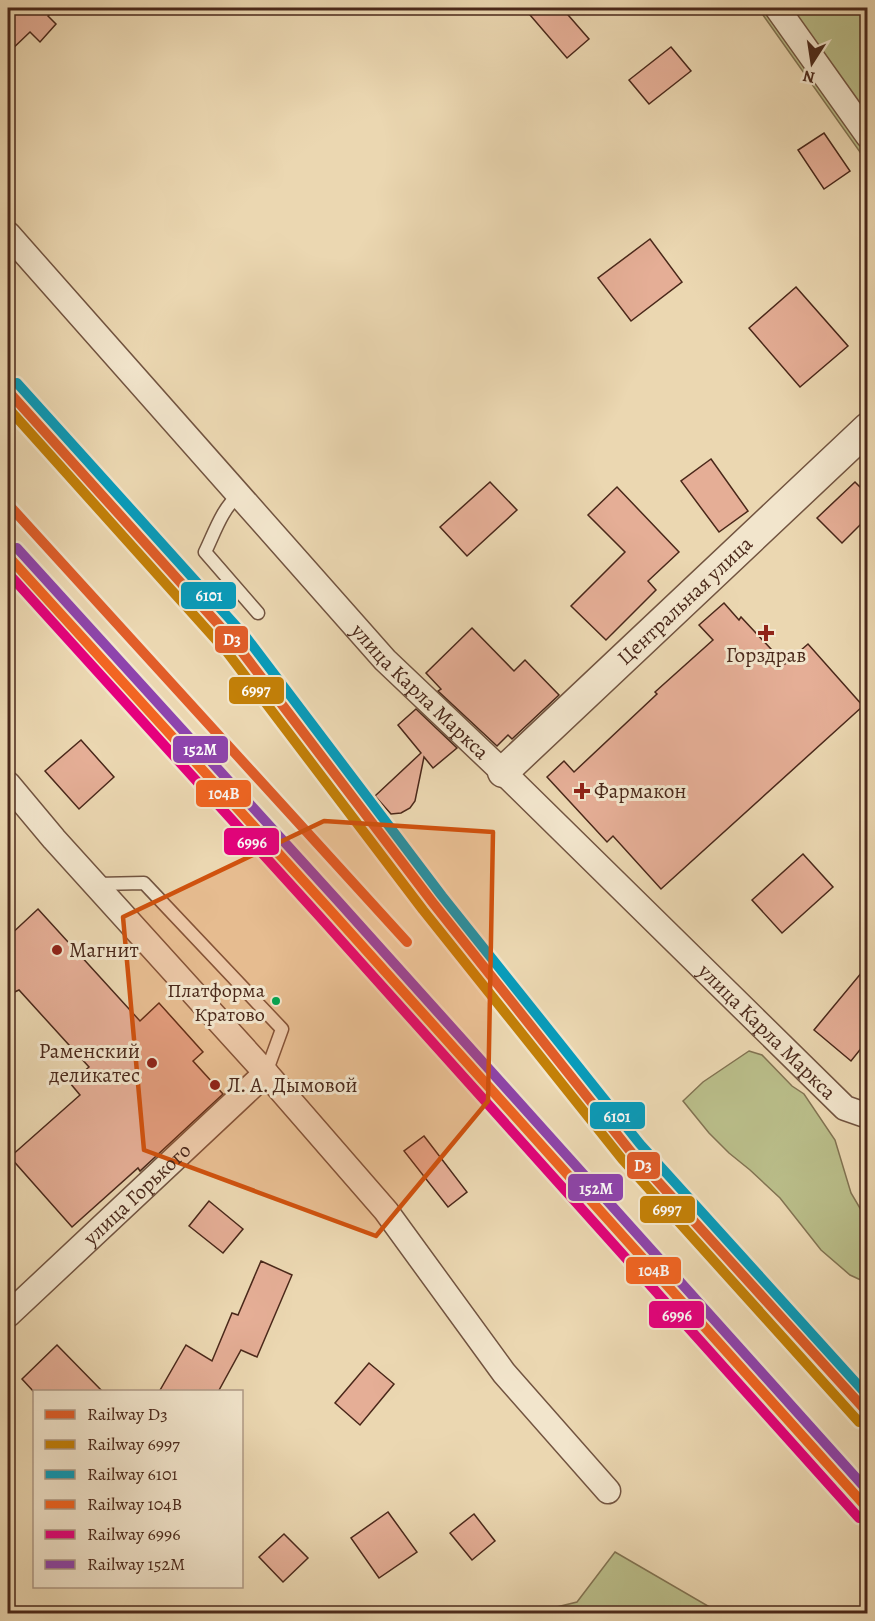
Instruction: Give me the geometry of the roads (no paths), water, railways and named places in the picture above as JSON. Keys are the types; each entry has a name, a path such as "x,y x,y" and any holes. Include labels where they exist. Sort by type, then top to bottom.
{"street":[{"path":"777,8 867,136"},
{"name":"улица Карла Маркса","path":"8,234 385,660 503,772 845,1108 867,1116"},
{"name":"Центральная улица","path":"503,772 867,428"},
{"path":"8,784 266,1073 386,1212 504,1373 608,1491"},
{"name":"улица Горького","path":"8,1315 266,1073"}],"lane":[{"path":"239,495 221,518 205,552 258,613"},
{"path":"95,884 144,882 282,1029 266,1073"}],"rail line":[{"name":"6101","path":"17,383 246,637 442,896 640,1144 868,1396"},
{"name":"D3","path":"8,391 236,644 433,903 631,1152 868,1413"},
{"name":"6997","path":"8,408 227,652 423,910 622,1159 859,1422"},
{"name":"D3","path":"8,504 407,942"},
{"name":"152М","path":"17,548 338,901 868,1491"},
{"name":"104В","path":"8,556 329,909 868,1509"},
{"name":"6996","path":"8,573 859,1518"}],"place":[{"name":"Горздрав","path":"766,633"},
{"name":"Фармакон","path":"582,791"},
{"name":"Магнит","path":"57,950"},
{"name":"Платформа Кратово","path":"276,1001"},
{"name":"Раменский деликатес","path":"152,1063"},
{"name":"Л. А. Дымовой","path":"215,1085"}]}
